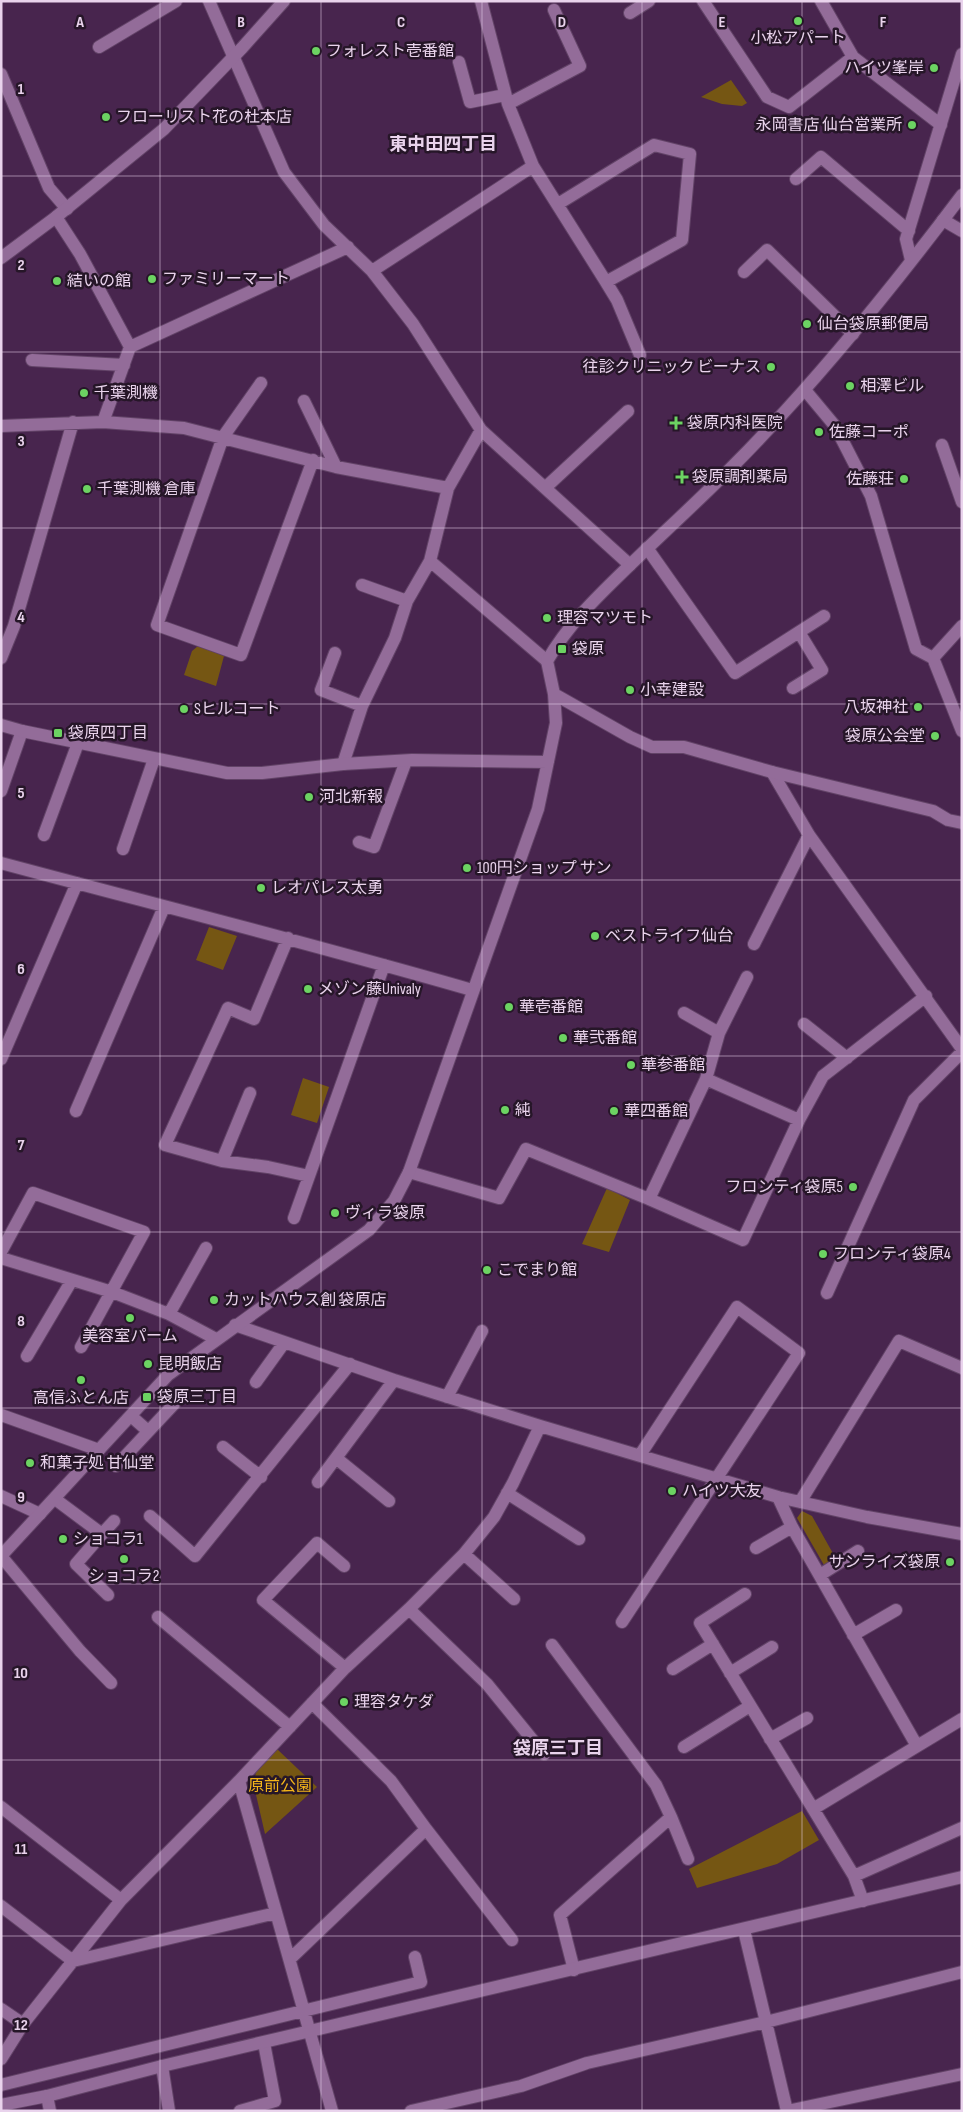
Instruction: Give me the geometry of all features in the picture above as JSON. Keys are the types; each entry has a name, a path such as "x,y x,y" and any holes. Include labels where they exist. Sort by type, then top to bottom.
{"street":[{"path":"99,47 176,1"},
{"path":"209,1 284,172 324,225 372,271 413,324 481,430 630,565"},
{"path":"1,258 56,218 164,129 233,58 284,1"},
{"path":"480,1 507,100 533,166 617,300 640,355"},
{"path":"630,13 649,1"},
{"path":"703,1 767,97 789,107 857,61"},
{"path":"820,1 857,61 941,126"},
{"path":"460,62 470,102 507,100 580,66 554,10"},
{"path":"911,260 906,239 962,54"},
{"path":"1,74 49,188 67,209"},
{"path":"558,204 654,145 690,154 682,240 606,282"},
{"path":"796,179 821,157 909,231"},
{"path":"372,271 533,166"},
{"path":"547,661 561,637 593,600 730,469 805,390 853,334 962,195"},
{"path":"56,218 80,254 130,346 103,422"},
{"path":"943,220 962,231"},
{"path":"130,346 348,247"},
{"path":"744,272 767,250 853,334"},
{"path":"32,360 124,365"},
{"path":"261,383 223,437 157,625 240,655 313,460"},
{"path":"805,390 835,426 871,496 916,650 933,658 962,731"},
{"path":"304,402 336,467"},
{"path":"546,487 628,411"},
{"path":"1,658 14,626 73,422"},
{"path":"1,426 103,422 184,428 336,467 448,488"},
{"path":"343,764 362,706 395,638 407,601 430,561 448,488 481,430"},
{"path":"942,445 962,502"},
{"path":"647,548 735,673 824,616"},
{"path":"111,1683 80,1651 1,1556 168,1375 369,1230 394,1201 408,1172 538,809 556,723 554,694 547,661 430,561"},
{"path":"362,586 407,601"},
{"path":"933,658 962,626"},
{"path":"793,688 822,670 799,632"},
{"path":"335,653 321,690 362,706"},
{"path":"554,694 630,737 652,746 684,747 772,772 932,811 948,820 962,823"},
{"path":"1,725 78,743 227,773 262,773 343,764 406,761 548,762"},
{"path":"1,791 22,731"},
{"path":"44,835 78,743"},
{"path":"123,849 154,759"},
{"path":"359,842 374,847 406,761"},
{"path":"772,772 809,835 926,996 962,1050 914,1100 828,1293"},
{"path":"754,944 809,835"},
{"path":"1,862 164,908 288,938 472,990"},
{"path":"1,1059 78,883"},
{"path":"76,1111 164,908"},
{"path":"288,938 254,1019 228,1008 165,1145 222,1161 268,1167 309,1176"},
{"path":"294,1218 384,965"},
{"path":"649,1199 706,1079 719,1033 747,977"},
{"path":"408,1172 499,1198 526,1149 744,1240 799,1120 823,1076 926,996"},
{"path":"684,1013 719,1033"},
{"path":"804,1024 846,1058"},
{"path":"706,1079 799,1120"},
{"path":"222,1161 250,1093"},
{"path":"1,1252 34,1193 144,1232 81,1347"},
{"path":"169,1314 206,1248"},
{"path":"1,1258 112,1292 169,1314 216,1339"},
{"path":"28,1356 72,1280"},
{"path":"622,1622 799,1353 737,1307 640,1455"},
{"path":"235,1325 447,1397 778,1497 867,1517 962,1534"},
{"path":"447,1397 482,1331"},
{"path":"800,1502 899,1341 962,1368"},
{"path":"256,1382 284,1343"},
{"path":"150,1516 195,1556 261,1477 350,1364"},
{"path":"318,1482 394,1380"},
{"path":"116,1466 174,1404"},
{"path":"1,1415 99,1450"},
{"path":"131,1416 148,1431"},
{"path":"1,2059 23,2024 120,1900 239,1782 345,1668 409,1609 464,1554 494,1517 540,1426"},
{"path":"224,1447 261,1477"},
{"path":"336,1458 389,1501"},
{"path":"507,1493 579,1539"},
{"path":"1,1496 40,1514"},
{"path":"778,1497 792,1527 917,1746"},
{"path":"55,1499 102,1534"},
{"path":"108,1595 76,1564 114,1521"},
{"path":"756,1548 792,1527"},
{"path":"344,1566 317,1543 263,1600 345,1668"},
{"path":"820,1575 858,1551"},
{"path":"464,1554 514,1599"},
{"path":"745,1594 700,1623 854,1876 863,1901"},
{"path":"409,1609 487,1684 544,1754"},
{"path":"853,1636 896,1610"},
{"path":"158,1617 290,1727"},
{"path":"672,1669 713,1644"},
{"path":"552,1645 656,1785 688,1859"},
{"path":"730,1673 772,1648"},
{"path":"312,1703 391,1781 512,1940"},
{"path":"684,1747 750,1706"},
{"path":"770,1739 807,1718"},
{"path":"813,1809 962,1719"},
{"path":"239,1782 332,2111"},
{"path":"1,1807 120,1900"},
{"path":"574,1970 560,1915 671,1817"},
{"path":"854,1876 962,1828"},
{"path":"290,1959 426,1829"},
{"path":"1,2105 46,2096 162,2066 310,2033 962,1877"},
{"path":"1,1906 73,1961"},
{"path":"73,1961 276,1913"},
{"path":"744,1930 787,2111 962,2074"},
{"path":"1,2085 421,1982 415,1957"},
{"path":"411,2111 521,2086 587,2063 766,2022 962,1972"},
{"path":"1,2009 23,2024"},
{"path":"240,2111 275,2101 264,2043"},
{"path":"162,2066 169,2111"},
{"path":"46,2096 50,2111"}],"green space":[{"path":"731,80 747,103 742,106 722,104 701,97"},
{"path":"198,646 224,656 216,686 184,675 192,651"},
{"path":"209,927 237,936 223,970 196,960"},
{"path":"303,1078 329,1087 317,1123 291,1115"},
{"path":"607,1188 630,1200 609,1252 582,1244"},
{"path":"802,1511 812,1516 835,1557 824,1565 797,1518"},
{"name":"原前公園","path":"277,1749 317,1787 265,1834 254,1786 256,1771"},
{"path":"802,1811 819,1840 777,1864 697,1888 689,1869"}],"place":[{"name":"小松アパート","path":"798,21"},
{"name":"フォレスト壱番館","path":"316,51"},
{"name":"ハイツ峯岸","path":"934,68"},
{"name":"フローリスト花の杜本店","path":"106,117"},
{"name":"永岡書店 仙台営業所","path":"912,125"},
{"name":"ファミリーマート","path":"152,279"},
{"name":"結いの館","path":"57,281"},
{"name":"仙台袋原郵便局","path":"807,324"},
{"name":"往診クリニック ビーナス","path":"771,367"},
{"name":"相澤ビル","path":"850,386"},
{"name":"千葉測機","path":"84,393"},
{"name":"袋原内科医院","path":"676,423"},
{"name":"佐藤コーポ","path":"819,432"},
{"name":"袋原調剤薬局","path":"682,477"},
{"name":"佐藤荘","path":"904,479"},
{"name":"千葉測機 倉庫","path":"87,489"},
{"name":"理容マツモト","path":"547,618"},
{"name":"袋原","path":"562,649"},
{"name":"小幸建設","path":"630,690"},
{"name":"八坂神社","path":"918,707"},
{"name":"Sヒルコート","path":"184,709"},
{"name":"袋原四丁目","path":"58,733"},
{"name":"袋原公会堂","path":"935,736"},
{"name":"河北新報","path":"309,797"},
{"name":"100円ショップ サン","path":"467,868"},
{"name":"レオパレス太勇","path":"261,888"},
{"name":"ベストライフ仙台","path":"595,936"},
{"name":"メゾン藤Univaly","path":"308,989"},
{"name":"華壱番館","path":"509,1007"},
{"name":"華弐番館","path":"563,1038"},
{"name":"華参番館","path":"631,1065"},
{"name":"純","path":"505,1110"},
{"name":"華四番館","path":"614,1111"},
{"name":"フロンティ袋原5","path":"853,1187"},
{"name":"ヴィラ袋原","path":"335,1213"},
{"name":"フロンティ袋原4","path":"823,1254"},
{"name":"こでまり館","path":"487,1270"},
{"name":"カットハウス創 袋原店","path":"214,1300"},
{"name":"美容室パーム","path":"130,1318"},
{"name":"昆明飯店","path":"148,1364"},
{"name":"高信ふとん店","path":"81,1380"},
{"name":"袋原三丁目","path":"147,1397"},
{"name":"和菓子処 甘仙堂","path":"30,1463"},
{"name":"ハイツ大友","path":"672,1491"},
{"name":"ショコラ1","path":"63,1539"},
{"name":"ショコラ2","path":"124,1559"},
{"name":"サンライズ袋原","path":"950,1562"},
{"name":"理容タケダ","path":"344,1702"}],"district":[{"name":"東中田四丁目","path":"443,144"},
{"name":"袋原三丁目","path":"558,1748"}]}
